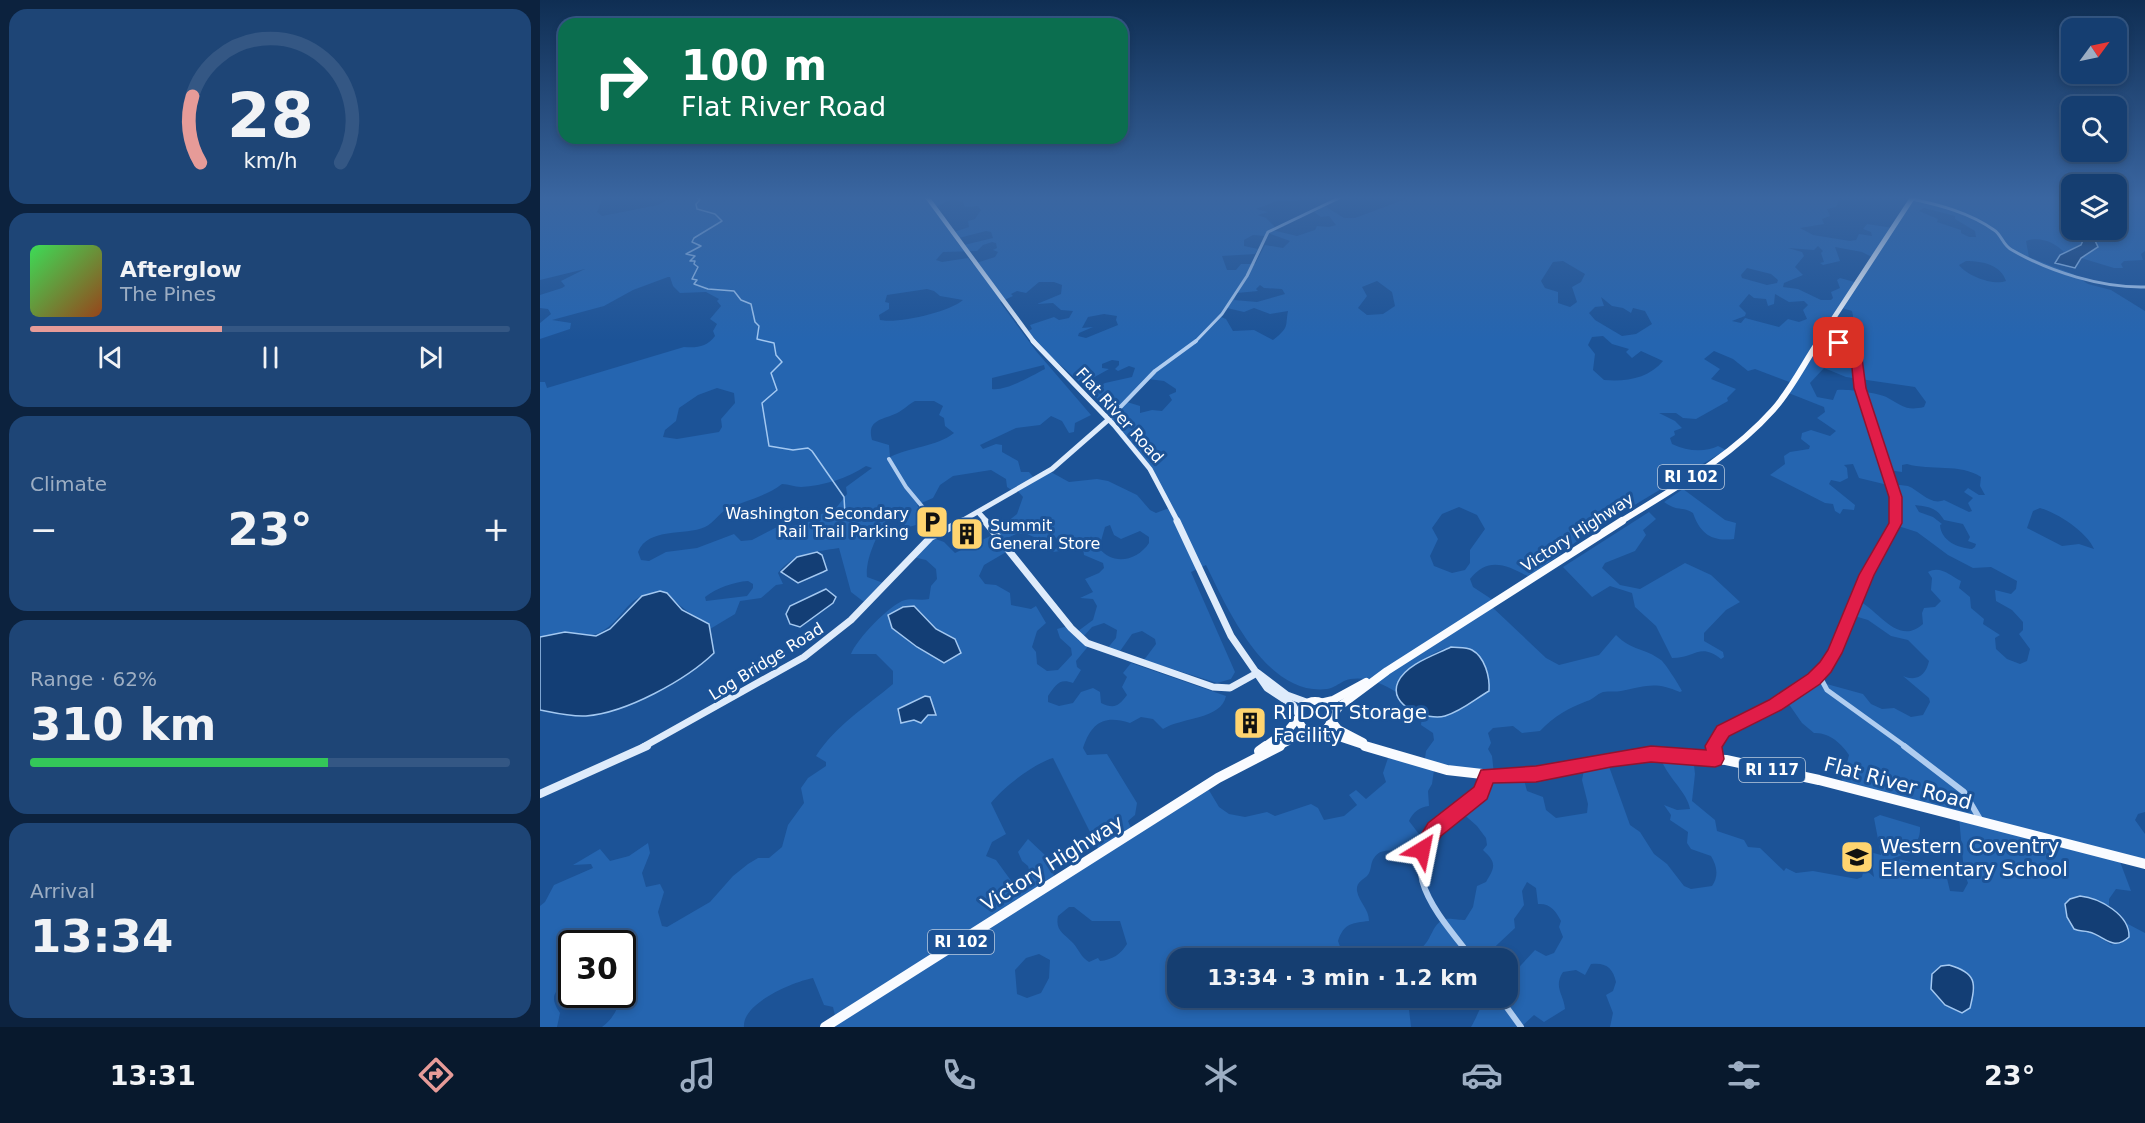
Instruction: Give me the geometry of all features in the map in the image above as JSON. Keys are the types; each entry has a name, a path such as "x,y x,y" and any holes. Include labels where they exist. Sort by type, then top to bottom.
{"main road":[{"name":"Flat River Road","path":"961,245 1016,321 1049,360 1108,420 1157,480 1225,625 1267,688 1293,705 1298,716"},
{"name":"Victory Highway","path":"1332,719 1340,706 1387,671 1732,449 1774,409 1884,245"},
{"name":"Log Bridge Road","path":"540,794 655,742 804,657 840,630 932,537 979,513 1052,468 1108,420"},
{"path":"979,513 1071,628 1087,643 1216,688 1235,686 1257,673"},
{"name":"Victory Highway","path":"1320,703 1333,700 1387,671"},
{"name":"Flat River Road","path":"1257,673 1287,695 1309,703"},
{"path":"1309,703 1320,703 1328,708 1332,719 1322,731 1308,731 1299,724 1298,716 1309,703"},
{"name":"Victory Highway","path":"825,1027 1237,767 1289,729 1298,716"},
{"name":"Flat River Road","path":"1332,719 1338,729 1392,757"},
{"name":"Victory Highway","path":"1237,767 1308,731"},
{"name":"Flat River Road","path":"1322,731 1392,757 1449,771 1487,775 1536,774 1611,759 1651,754 1715,759 1857,790 2145,864"}],"street":[{"path":"1108,420 1155,371 1190,347 1222,314 1247,276 1262,245"},
{"path":"2004,245 2020,254 2106,284 2145,287"},
{"path":"1715,759 1714,746 1723,731 1775,705 1819,675 1834,653 1867,575 1897,518 1895,497 1859,385 1854,353 1824,335"},
{"path":"889,459 906,487 942,531"},
{"path":"1819,675 1827,690 1950,778 1964,792 1982,823"},
{"path":"1465,948 1433,903 1422,880 1419,862 1428,838 1474,799 1487,775"},
{"path":"1507,1008 1521,1027"}],"shaded area":[{"path":"540,245 983,245 977,251 943,252 936,260 942,262 968,258 973,264 995,257 998,252 993,250 997,248 996,245 1244,245 1258,249 1255,254 1222,256 1227,270 1236,270 1241,264 1255,264 1265,245 1283,248 1286,245 2027,245 2029,257 2073,274 2088,284 2111,290 2145,311 2145,812 2138,814 2135,820 2145,834 2145,864 2119,859 2131,891 2116,889 2109,899 2109,907 2090,897 2079,931 2090,932 2112,945 2129,928 2126,923 2145,933 2145,1027 1610,1027 1613,1013 1606,995 1613,991 1616,982 1608,967 1591,964 1585,975 1576,970 1563,972 1559,987 1565,1009 1544,1022 1534,1015 1521,1027 1471,1027 1481,1008 1518,1008 1518,968 1535,950 1546,956 1554,953 1563,937 1559,927 1561,921 1552,908 1538,904 1536,888 1527,882 1522,891 1524,905 1514,919 1515,928 1494,948 1421,948 1440,922 1448,919 1465,920 1473,907 1477,886 1486,882 1493,869 1491,858 1483,850 1487,845 1486,838 1477,826 1460,811 1474,799 1487,775 1434,770 1432,784 1428,791 1429,806 1417,810 1409,821 1425,842 1419,858 1395,851 1383,851 1374,858 1369,874 1360,882 1357,891 1369,921 1358,922 1346,927 1338,941 1341,948 1167,948 1167,1008 1410,1008 1411,1027 825,1027 836,1020 833,1007 824,1005 813,978 782,989 760,1002 751,1010 744,1027 602,1027 611,1019 618,1008 636,1008 636,930 558,930 558,990 554,999 560,1013 557,1027 540,1027 540,906 545,902 554,885 593,868 591,864 573,865 600,849 610,861 629,856 648,843 650,853 642,873 646,887 660,884 664,892 658,912 662,926 667,927 710,902 733,876 748,864 758,858 769,858 782,847 788,825 804,803 801,788 808,778 826,766 826,762 816,756 842,726 893,684 893,671 876,654 851,654 866,632 891,608 905,600 929,599 931,586 937,579 936,569 926,560 913,557 933,538 944,542 955,553 1005,529 1007,522 1017,514 1023,497 1017,490 1013,491 1007,487 1006,479 991,470 953,476 940,485 933,498 917,505 925,516 916,525 905,528 904,520 889,517 873,546 867,570 867,577 886,584 864,602 851,592 839,548 806,554 791,561 778,573 783,584 776,585 761,598 740,601 735,614 710,629 667,593 654,593 636,599 610,626 601,632 588,636 540,640 540,382 545,382 547,388 684,347 705,345 715,336 713,331 717,324 710,319 721,306 717,301 719,299 706,292 680,293 668,277 633,290 604,306 552,320 571,323 570,329 540,339 540,323 551,314 548,309 540,308 540,295 565,286 561,281 585,269 540,280","holes":["1818,246 1823,251 1821,253 1824,262 1820,263 1823,265 1840,261 1835,247 1862,252 1874,258 1858,283 1840,278 1837,280 1840,288 1831,292 1833,298 1821,300 1798,289 1783,287 1784,283 1803,275 1795,267 1804,256 1802,252 1788,248 1814,250","1563,261 1585,274 1581,282 1572,287 1577,302 1570,307 1558,303 1558,292 1545,288 1541,281 1553,262","1966,261 1990,265 2000,271 2006,281 1988,281 1974,276 1959,265","1747,268 1771,274 1778,280 1777,283 1767,285 1742,278 1741,275","1377,281 1392,292 1395,306 1383,314 1367,315 1358,308 1367,296 1362,287","1039,282 1054,282 1062,285 1061,294 1037,304 1053,303 1061,310 1073,311 1069,318 1059,320 1054,317 1030,325 1032,329 1028,331 1049,355 1082,384 1109,369 1102,368 1102,364 1112,360 1119,361 1115,369 1118,371 1129,366 1135,368 1132,377 1105,383 1089,392 1114,412 1107,421 1154,478 1169,508 1156,513 1150,510 1137,495 1108,481 1097,479 1069,482 1049,471 1035,479 1029,472 1021,472 1018,461 1002,452 1002,445 996,444 983,449 980,445 1016,428 1040,425 1051,416 1062,421 1069,433 1074,432 1075,423 1091,415 1036,351 1000,302 1013,296 1011,294 1017,291 1026,293","1260,285 1264,288 1282,289 1285,294 1257,302 1234,300 1237,293 1258,291 1256,289","927,289 940,296 963,300 947,309 923,316 888,321 880,320 879,315 889,309 889,303 885,302 887,295","1749,294 1754,298 1766,299 1768,306 1774,304 1775,294 1789,302 1804,301 1808,305 1803,310 1807,319 1799,322 1788,319 1779,327 1745,318 1741,323 1732,321 1745,316 1746,313 1739,306","1601,297 1612,306 1623,308 1631,313 1633,308 1645,311 1652,324 1636,334 1622,336 1595,320 1589,313 1595,307 1604,306","1227,308 1244,312 1254,308 1270,314 1288,311 1284,329 1273,340 1254,330 1233,331 1226,319 1221,317","1842,308 1852,311 1857,347 1851,349 1825,335","1104,314 1117,316 1118,325 1086,338 1078,336 1079,333 1093,327 1082,328 1088,317","1603,336 1612,344 1629,349 1626,352 1632,358 1641,351 1663,361 1651,371 1637,378 1604,380 1593,370 1595,354 1588,345 1592,337","1714,351 1733,359 1748,371 1755,369 1792,383 1786,392 1824,407 1825,412 1817,418 1836,431 1830,436 1811,430 1802,433 1801,439 1810,446 1809,449 1790,452 1784,456 1785,464 1770,475 1825,503 1833,504 1835,511 1840,514 1843,509 1854,510 1855,505 1829,484 1831,480 1840,482 1848,478 1847,468 1844,465 1853,464 1859,478 1892,486 1898,511 1895,525 1917,532 1948,555 1973,568 1991,567 2017,581 2016,589 2011,594 1995,590 1996,601 2012,610 2023,622 2023,630 2019,634 2030,649 2027,661 2020,664 2007,659 1996,649 1995,638 2000,635 1983,624 1984,619 1971,608 1970,597 1959,588 1961,581 1945,572 1937,570 1928,572 1932,578 1931,590 1941,601 1935,607 1924,608 1923,624 1914,630 1897,629 1857,600 1851,615 1868,620 1891,636 1908,640 1929,661 1926,670 1917,678 1903,676 1929,698 1930,702 1923,715 1911,717 1894,708 1882,709 1871,704 1863,694 1823,683 1818,676 1786,700 1802,723 1814,733 1825,734 1835,740 1849,755 1846,767 1840,770 1843,786 1959,817 1964,872 1968,883 1963,892 1950,891 1945,870 1894,858 1905,854 1913,847 1920,833 1920,827 1880,815 1874,818 1881,855 1870,852 1874,877 1864,868 1862,877 1857,879 1813,871 1796,873 1786,868 1784,871 1760,848 1748,847 1744,840 1717,831 1715,820 1692,801 1695,774 1693,756 1660,756 1667,771 1685,796 1690,809 1677,810 1664,805 1671,815 1670,820 1688,832 1687,843 1691,849 1711,856 1716,867 1716,878 1712,886 1691,889 1684,886 1667,864 1654,854 1640,832 1630,825 1607,761 1585,765 1582,780 1588,804 1587,813 1556,818 1546,810 1543,797 1527,791 1523,776 1494,774 1492,756 1488,749 1491,743 1488,733 1493,728 1513,726 1522,733 1540,731 1562,713 1603,692 1644,686 1664,686 1682,691 1661,660 1628,644 1616,635 1599,655 1559,665 1546,658 1491,606 1427,640 1496,602 1473,587 1470,579 1484,567 1505,566 1529,577 1588,533 1726,450 1718,446 1707,450 1695,450 1672,444 1670,438 1675,435 1674,431 1682,428 1675,421 1659,413 1676,413 1683,418 1696,419 1728,401 1727,398 1736,389 1711,379 1720,369 1704,359","1044,365 1045,369 1019,382 1005,388 992,389 992,378","1824,368 1846,377 1915,387 1926,402 1924,407 1909,408 1878,394 1842,390 1837,390 1833,400 1817,397 1810,383","1148,379 1164,381 1176,389 1176,392 1169,395 1172,400 1162,411 1152,410 1140,413 1140,406 1127,402","717,388 734,393 735,403 721,419 722,427 719,432 677,439 663,437 665,430 676,421 679,408 698,395","915,401 934,401 943,406 939,415 944,418 945,426 954,433 947,438 890,457 889,445 872,440 872,427 878,421 899,412","1907,464 1964,470 1981,477 1980,486 1985,495 1979,495 1968,488 1964,492 1973,498 1968,503 1972,511 1969,512 1944,500 1930,500 1908,486 1892,484 1888,470 1902,472 1902,465","866,466 872,468 846,487 847,494 836,508 814,517 806,524 777,527 752,540 741,541 734,534 697,548 666,552 649,561 641,560 638,552 643,544 658,535 705,527 727,509 782,484 801,487 818,485 835,481","1915,505 1932,508 1944,520 1963,524 1970,537 1968,541 1976,544 1975,547 1972,549 1951,543 1941,531 1940,525 1942,524 1933,517 1919,512","1459,507 1477,515 1485,529 1470,550 1470,563 1465,570 1452,573 1434,566 1430,556 1438,539 1432,528 1442,514","2040,508 2079,530 2094,549 2079,544 2062,546 2027,528 2033,511","1110,525 1114,535 1121,539 1140,531 1149,537 1149,543 1144,549 1132,557 1118,559 1105,554 1099,548 1105,527","1016,534 1027,534 1041,540 1054,535 1060,544 1053,552 1083,548 1084,555 1103,563 1104,568 1099,573 1085,579 1093,592 1080,598 1093,599 1097,606 1093,620 1074,634 1068,626 1057,629 1060,638 1071,648 1072,655 1058,670 1047,671 1037,664 1036,652 1032,647 1037,631 1046,623 1036,606 1031,609 1011,605 1010,593 996,585 985,584 979,576 984,565 1008,551 1001,541","1206,565 1238,626 1252,647 1285,679 1305,688 1327,689 1357,678 1378,683 1396,692 1403,678 1417,664 1434,653 1455,647 1470,649 1489,691 1445,716 1422,716 1421,725 1433,733 1434,740 1426,751 1424,766 1388,758 1383,773 1386,782 1366,799 1356,790 1349,795 1357,805 1344,816 1324,820 1318,808 1311,804 1275,816 1267,812 1245,817 1229,814 1219,807 1207,787 1133,833 1128,821 1135,815 1137,803 1107,754 1087,755 1083,748 1090,732 1106,721 1130,723 1141,717 1153,719 1163,729 1217,710 1223,704 1226,696 1131,663 1123,673 1127,677 1122,687 1127,695 1116,706 1101,703 1100,692 1093,688 1081,692 1073,703 1059,706 1048,702 1048,696 1061,682 1073,683 1081,670 1077,667 1076,661 1090,644 1082,638 1092,627 1104,623 1117,630 1116,638 1106,650 1118,654 1132,634 1142,631 1155,639 1156,644 1144,660 1217,683 1231,679 1235,672 1191,572","748,581 753,584 747,596 706,601 705,597 720,588","920,611 936,629 955,639 961,653 944,663 892,628 892,622","1053,758 1101,854 1056,881 1047,857 1028,839 1018,852 1030,873 1022,880 1012,882 996,860 986,856 992,842 1006,834 991,803 1019,777","1069,907 1074,907 1092,921 1120,921 1127,944 1119,954 1112,958 1100,961 1098,958 1089,962 1061,931 1057,921 1058,916","1039,954 1050,960 1049,978 1041,993 1027,998 1017,994 1015,970 1026,958"]},
{"path":"2056,245 2081,245 2081,245 2064,252"},
{"path":"2081,245 2097,245 2098,247 2081,258 2075,268 2055,263 2060,255"},
{"path":"2097,245 2145,245 2145,251 2141,254 2143,260 2124,261 2121,264 2123,268 2114,268 2081,258 2098,247"},
{"path":"1683,489 1725,520 1736,523 1734,539 1719,539 1708,535 1699,526 1693,513 1664,502"},
{"path":"1649,512 1656,519 1643,530 1646,535 1635,551 1605,563 1602,568 1620,585 1640,589 1685,563 1711,575 1740,602 1726,610 1704,633 1704,641 1723,652 1724,657 1721,659 1714,654 1702,651 1672,658 1656,626 1635,607 1632,593 1610,586 1592,597 1563,567"},
{"path":"817,552 822,555 827,570 798,583 781,572 797,557"},
{"path":"826,589 836,597 833,603 800,627 790,624 786,614 790,606"},
{"path":"660,591 667,593 682,610 709,624 714,653 672,684 619,709 586,716 540,710 540,637 565,632 596,636 610,629 642,596"},
{"path":"914,606 936,629 955,639 961,653 944,663 917,647 892,628 888,615 903,607"},
{"path":"1451,647 1470,649 1477,653 1483,662 1489,680 1489,691 1463,708 1445,716 1420,714 1404,705 1396,691 1402,676 1422,661"},
{"path":"925,696 930,697 936,715 928,715 921,723 914,720 901,723 898,709"},
{"path":"2080,896 2096,900 2112,909 2125,922 2129,937 2114,943 2087,931 2074,929 2067,917 2065,904 2070,899"},
{"path":"1949,965 1965,972 1972,980 1973,992 1970,1008 1962,1013 1945,1005 1931,989 1932,974 1941,966"}],"waterway":[{"path":"699,245 701,246 686,254 695,256 690,261 695,261 694,264 698,267 692,279 697,280 694,284 708,289 734,291 741,300 751,304 755,322 759,326 757,339 774,343 776,355 782,362 771,373 777,390 762,403 769,446 793,450 808,448 812,451 844,497 845,514 837,520"}],"place":[{"name":"Washington Secondary Rail Trail Parking","path":"932,522"},
{"name":"Summit General Store","path":"967,534"},
{"name":"RI DOT Storage Facility","path":"1250,723"},
{"name":"Western Coventry Elementary School","path":"1857,857"}],"route":[{"path":"1422,850 1435,829 1480,793 1487,775 1536,774 1611,759 1651,754 1715,759 1715,742 1723,731 1775,705 1814,679 1826,667 1867,575 1896,523 1897,511 1878,441 1865,407 1856,358 1851,350 1839,343"}]}
